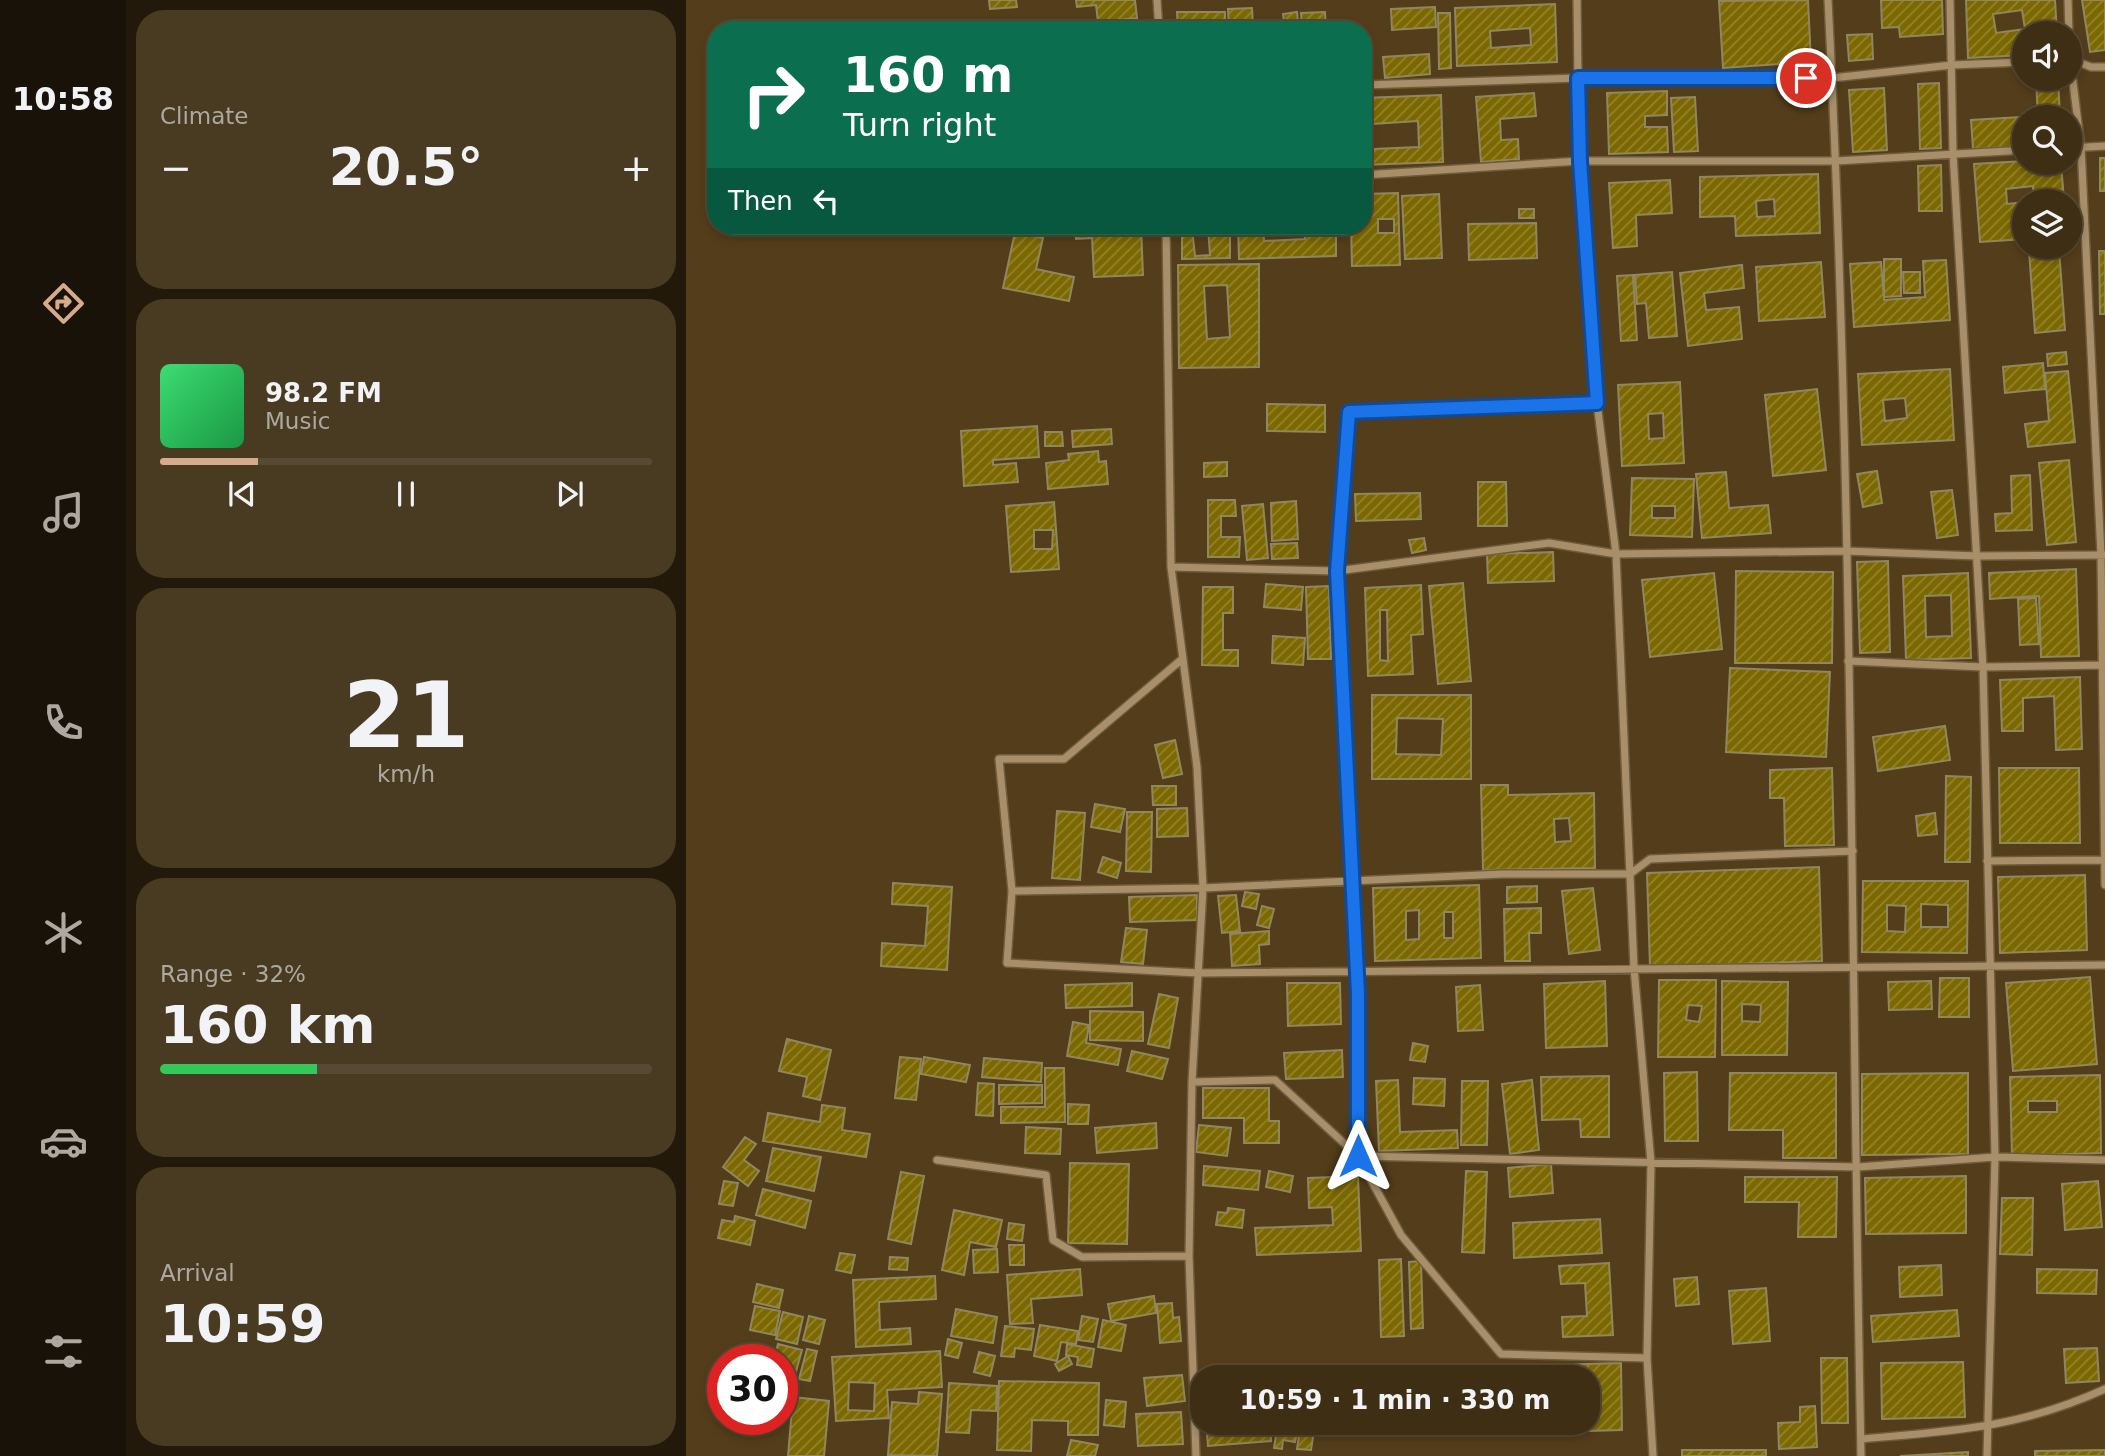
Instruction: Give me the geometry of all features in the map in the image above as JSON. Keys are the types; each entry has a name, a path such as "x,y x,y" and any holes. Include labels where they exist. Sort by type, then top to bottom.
{"street":[{"path":"1157,0 1158,21"},
{"path":"1577,0 1580,161 1597,403 1616,554 1634,968 1651,1164 1647,1358 1653,1456"},
{"path":"1828,0 1836,161 1849,661 1861,1456"},
{"path":"1951,0 1953,153 1983,667 1988,967 1995,1157 1987,1456"},
{"path":"2068,0 2069,21"},
{"path":"1372,85 1578,78 1832,78 1952,65 2012,63"},
{"path":"2082,64 2105,67"},
{"path":"2082,147 2105,146"},
{"path":"1372,174 1580,161 1836,161 2012,151"},
{"path":"2082,166 2103,555 2105,885"},
{"path":"1166,235 1171,567 1197,767 1203,888 1192,1082 1189,1256 1196,1456"},
{"path":"1358,1156 1357,971 1337,571 1349,412 1597,403"},
{"path":"1171,567 1337,571 1549,543 1616,554 1846,551 1977,556 2103,555"},
{"path":"1181,660 1064,758 999,759 1012,891 1007,964 1198,973 2105,965"},
{"path":"1849,661 1983,667 2103,665"},
{"path":"1012,891 1203,888 1502,874 1630,874 1650,859 1853,852"},
{"path":"1987,861 2104,860"},
{"path":"1192,1082 1275,1080 1358,1156 1401,1235 1501,1354 1647,1358"},
{"path":"1358,1156 1858,1167 1995,1157 2105,1160"},
{"path":"937,1160 1046,1175 1053,1240 1082,1257 1189,1256"},
{"path":"1861,1439 1987,1428 2061,1409 2105,1389"}],"building":[{"path":"989,0 1016,0 1017,7 990,9"},
{"path":"1076,0 1135,0 1137,18 1098,21 1096,5 1077,7"},
{"path":"1808,0 1811,62 1723,68 1719,1"},
{"path":"1881,0 1942,0 1943,34 1900,37 1899,27 1882,28"},
{"path":"1966,0 2055,0 2056,21 2024,21 2022,10 1993,14 1996,33 2012,31 2012,56 1968,58"},
{"path":"2082,0 2105,0 2105,50 2090,52"},
{"path":"1555,4 1557,62 1457,66 1455,8","holes":["1530,28 1531,45 1491,48 1490,31"]},
{"path":"1435,7 1436,27 1392,30 1391,9"},
{"path":"1252,8 1253,21 1229,21 1228,9"},
{"path":"1177,12 1225,12 1225,21 1178,21"},
{"path":"1297,12 1298,21 1284,21 1283,14"},
{"path":"1325,12 1326,21 1301,21 1301,13"},
{"path":"1438,13 1450,13 1451,68 1439,69"},
{"path":"1872,34 1873,59 1849,61 1847,35"},
{"path":"1429,54 1430,74 1385,78 1383,57"},
{"path":"1939,83 1941,148 1920,149 1918,84"},
{"path":"1884,88 1887,150 1853,152 1849,90"},
{"path":"1667,91 1667,115 1645,116 1645,127 1667,127 1668,152 1609,154 1607,93"},
{"path":"2037,91 2059,91 2059,105 2037,105"},
{"path":"1534,93 1536,116 1500,119 1501,140 1518,139 1519,159 1481,162 1476,97"},
{"path":"1441,95 1443,162 1372,165 1372,124 1372,98","holes":["1418,121 1419,147 1373,149 1372,124"]},
{"path":"1695,97 1698,151 1674,152 1671,98"},
{"path":"2012,118 2012,147 1973,149 1971,120"},
{"path":"2100,158 2105,158 2105,191 2100,191"},
{"path":"2012,162 2012,175 2062,175 2063,189 2033,189 2033,186 2006,189 2007,204 2012,203 2012,240 1980,242 1974,164"},
{"path":"1941,165 1942,211 1919,211 1918,166"},
{"path":"1818,174 1820,233 1736,236 1735,216 1700,217 1700,177","holes":["1774,199 1775,216 1757,217 1756,201"]},
{"path":"1670,180 1672,213 1636,215 1637,246 1613,248 1609,183"},
{"path":"1398,193 1400,265 1352,266 1351,235 1372,235 1372,194","holes":["1378,219 1394,219 1394,233 1378,233"]},
{"path":"1439,194 1442,258 1405,259 1402,196"},
{"path":"1519,209 1534,209 1534,218 1519,218"},
{"path":"1536,223 1537,258 1469,260 1468,224"},
{"path":"1014,235 1043,238 1036,269 1074,277 1069,301 1003,288"},
{"path":"1076,235 1141,235 1143,275 1094,277 1092,238 1076,239"},
{"path":"1182,235 1193,235 1195,256 1210,255 1209,235 1230,235 1230,258 1182,259"},
{"path":"1238,235 1264,235 1264,241 1305,239 1305,235 1336,235 1336,256 1239,259"},
{"path":"2099,251 2105,251 2105,314 2100,314"},
{"path":"1884,259 1901,259 1901,296 1884,297"},
{"path":"2030,259 2060,259 2065,330 2035,333"},
{"path":"1946,260 1950,320 1854,327 1850,264 1881,262 1884,300 1925,297 1923,261"},
{"path":"1821,262 1825,317 1759,321 1756,267"},
{"path":"1259,264 1259,367 1179,368 1178,265","holes":["1227,285 1230,337 1207,339 1204,286"]},
{"path":"1742,265 1744,288 1704,293 1706,310 1739,307 1742,339 1688,346 1680,273"},
{"path":"1672,272 1677,336 1649,338 1646,303 1637,304 1635,275"},
{"path":"1903,272 1920,272 1920,293 1904,293"},
{"path":"1633,275 1637,340 1621,341 1617,276"},
{"path":"2066,352 2067,364 2048,366 2047,354"},
{"path":"2043,363 2045,389 2005,393 2003,367"},
{"path":"1950,369 1954,440 1862,445 1858,374","holes":["1905,398 1907,418 1885,421 1883,400"]},
{"path":"2068,371 2075,442 2028,447 2025,424 2049,421 2045,373"},
{"path":"1680,382 1684,463 1622,466 1618,385","holes":["1663,413 1664,438 1649,439 1648,414"]},
{"path":"1817,389 1826,470 1773,476 1765,395"},
{"path":"1267,404 1325,405 1325,432 1267,431"},
{"path":"1037,426 1039,457 993,460 993,465 1016,463 1018,482 964,486 961,431"},
{"path":"1111,429 1112,444 1073,447 1072,431"},
{"path":"1045,432 1062,432 1063,446 1045,446"},
{"path":"1098,451 1099,462 1106,461 1108,484 1048,489 1046,463 1069,460 1068,454"},
{"path":"2069,460 2076,542 2047,545 2039,463"},
{"path":"1227,462 1227,476 1204,477 1204,463"},
{"path":"1877,471 1882,503 1863,507 1857,474"},
{"path":"1726,472 1729,508 1768,505 1771,533 1702,538 1696,474"},
{"path":"2030,475 2032,530 1996,531 1995,514 2012,513 2011,476"},
{"path":"1632,478 1694,479 1692,537 1630,535","holes":["1652,506 1675,506 1675,518 1652,518"]},
{"path":"1478,482 1506,482 1507,526 1478,526"},
{"path":"1952,490 1958,535 1937,538 1931,492"},
{"path":"1420,493 1421,519 1356,521 1355,494"},
{"path":"1208,500 1235,500 1236,516 1221,516 1221,537 1240,537 1239,557 1208,557"},
{"path":"1296,501 1298,539 1272,541 1271,503"},
{"path":"1054,502 1059,569 1011,572 1006,506","holes":["1034,530 1053,530 1052,549 1034,549"]},
{"path":"1263,504 1268,558 1247,560 1242,506"},
{"path":"1424,538 1426,550 1412,553 1409,540"},
{"path":"1297,543 1298,558 1272,559 1271,544"},
{"path":"1553,552 1554,581 1488,583 1487,554"},
{"path":"1888,561 1890,652 1860,653 1857,562"},
{"path":"2076,569 2079,656 2041,657 2039,596 1990,599 1989,573"},
{"path":"1736,571 1833,572 1832,663 1735,663"},
{"path":"1714,573 1722,649 1650,657 1642,580"},
{"path":"1968,573 1971,658 1906,660 1903,576","holes":["1951,595 1952,636 1926,637 1925,596"]},
{"path":"1463,583 1471,681 1438,684 1429,586"},
{"path":"1266,584 1303,587 1301,610 1264,607"},
{"path":"1421,585 1423,634 1411,635 1413,674 1368,676 1365,588","holes":["1380,610 1387,610 1388,661 1380,660"]},
{"path":"1329,586 1331,659 1308,659 1306,587"},
{"path":"1203,587 1233,587 1233,613 1223,613 1223,650 1238,650 1238,666 1202,665"},
{"path":"2036,598 2039,644 2020,645 2018,599"},
{"path":"1273,636 1305,638 1303,665 1272,663"},
{"path":"1730,668 1830,672 1826,757 1726,752"},
{"path":"2080,677 2082,749 2056,750 2054,696 2023,698 2023,731 2002,731 2000,680"},
{"path":"1372,695 1471,695 1471,779 1372,779","holes":["1397,718 1443,719 1441,755 1396,754"]},
{"path":"1945,726 1950,760 1878,771 1873,737"},
{"path":"1175,740 1182,774 1163,778 1155,745"},
{"path":"1832,768 1834,845 1785,846 1784,798 1770,798 1770,770"},
{"path":"1999,768 2079,768 2080,843 2000,843"},
{"path":"1946,776 1971,777 1970,862 1945,862"},
{"path":"1481,785 1508,785 1508,795 1594,793 1595,868 1483,870","holes":["1569,818 1571,841 1555,842 1554,819"]},
{"path":"1152,786 1176,786 1176,805 1153,805"},
{"path":"1095,804 1125,809 1120,832 1091,827"},
{"path":"1187,808 1188,836 1157,837 1157,809"},
{"path":"1057,811 1085,813 1080,880 1052,878"},
{"path":"1127,812 1152,812 1151,872 1126,871"},
{"path":"1935,813 1937,834 1918,836 1916,816"},
{"path":"1103,857 1121,863 1117,878 1098,872"},
{"path":"1819,867 1822,961 1650,967 1647,873"},
{"path":"2085,875 2087,950 2000,953 1998,877"},
{"path":"1863,881 1968,881 1967,953 1862,952","holes":["1921,904 1948,905 1948,927 1921,927","1887,905 1906,906 1905,932 1887,931"]},
{"path":"893,883 952,887 947,970 881,966 882,943 925,946 928,906 892,904"},
{"path":"1479,885 1481,958 1375,961 1373,888","holes":["1419,910 1419,939 1406,940 1406,911","1444,912 1453,912 1453,938 1444,938"]},
{"path":"1537,886 1537,902 1507,903 1507,887"},
{"path":"1593,888 1600,950 1569,954 1562,891"},
{"path":"1245,892 1259,894 1256,909 1242,906"},
{"path":"1197,895 1197,920 1130,922 1129,897"},
{"path":"1236,895 1240,931 1222,933 1218,896"},
{"path":"1262,906 1274,909 1269,928 1257,925"},
{"path":"1541,908 1541,933 1529,933 1530,961 1505,961 1504,909"},
{"path":"1126,928 1147,930 1143,964 1121,962"},
{"path":"1269,931 1269,944 1259,945 1260,964 1232,966 1230,934"},
{"path":"2090,977 2097,1064 2013,1071 2006,983"},
{"path":"1940,978 1969,978 1969,1017 1939,1017"},
{"path":"1659,980 1716,980 1715,1057 1658,1057","holes":["1688,1005 1702,1006 1699,1022 1686,1020"]},
{"path":"1605,981 1607,1046 1546,1048 1544,984"},
{"path":"1722,981 1788,982 1787,1055 1722,1055","holes":["1742,1004 1761,1005 1760,1022 1742,1021"]},
{"path":"1931,981 1932,1009 1889,1010 1888,982"},
{"path":"1132,983 1132,1006 1066,1008 1065,985"},
{"path":"1287,983 1340,983 1341,1024 1288,1026"},
{"path":"1480,985 1483,1030 1458,1031 1456,987"},
{"path":"1159,994 1178,998 1169,1048 1148,1044"},
{"path":"1090,1011 1143,1012 1143,1041 1090,1040"},
{"path":"1073,1022 1089,1025 1086,1043 1121,1049 1118,1065 1067,1056"},
{"path":"787,1039 831,1050 820,1100 803,1096 807,1077 779,1071"},
{"path":"1413,1043 1428,1046 1425,1062 1410,1060"},
{"path":"1342,1050 1343,1077 1286,1079 1284,1053"},
{"path":"1132,1051 1168,1059 1162,1079 1127,1071"},
{"path":"900,1057 921,1059 916,1100 895,1098"},
{"path":"924,1057 970,1065 966,1082 921,1074"},
{"path":"984,1058 1042,1063 1041,1082 982,1077"},
{"path":"1045,1068 1064,1068 1065,1122 1001,1123 1001,1107 1045,1107"},
{"path":"1697,1072 1698,1141 1665,1141 1664,1073"},
{"path":"1730,1073 1836,1073 1836,1158 1783,1158 1783,1130 1729,1130"},
{"path":"1968,1073 1968,1154 1862,1155 1862,1074"},
{"path":"2100,1075 2101,1153 2012,1156 2010,1077","holes":["2028,1101 2057,1101 2057,1112 2028,1112"]},
{"path":"1609,1076 1609,1137 1581,1137 1580,1119 1542,1120 1541,1077"},
{"path":"1414,1078 1445,1079 1444,1106 1413,1104"},
{"path":"1398,1080 1400,1132 1457,1130 1458,1148 1379,1151 1376,1081"},
{"path":"1532,1080 1539,1150 1510,1154 1502,1084"},
{"path":"1462,1081 1488,1081 1487,1145 1461,1145"},
{"path":"978,1083 994,1084 993,1116 976,1115"},
{"path":"999,1085 1042,1085 1042,1103 999,1104"},
{"path":"1203,1088 1269,1088 1269,1121 1279,1121 1279,1143 1244,1143 1244,1118 1203,1118"},
{"path":"1068,1104 1089,1105 1088,1124 1068,1124"},
{"path":"822,1105 845,1108 842,1130 870,1134 866,1157 763,1141 768,1113 820,1122"},
{"path":"1156,1123 1157,1148 1097,1153 1095,1128"},
{"path":"1199,1125 1231,1128 1227,1156 1196,1152"},
{"path":"1026,1127 1061,1129 1060,1154 1025,1153"},
{"path":"745,1137 756,1144 744,1160 759,1171 748,1186 723,1167"},
{"path":"773,1148 821,1157 814,1191 766,1181"},
{"path":"1070,1163 1129,1164 1127,1244 1068,1243"},
{"path":"1551,1164 1553,1193 1510,1197 1508,1168"},
{"path":"1204,1166 1260,1171 1258,1190 1203,1185"},
{"path":"1269,1171 1293,1176 1290,1192 1266,1187"},
{"path":"1466,1171 1487,1172 1484,1253 1462,1252"},
{"path":"901,1172 924,1176 911,1244 888,1239"},
{"path":"1358,1176 1361,1251 1257,1255 1255,1228 1333,1225 1332,1207 1309,1208 1308,1178"},
{"path":"1966,1176 1966,1233 1866,1234 1865,1178"},
{"path":"1745,1177 1837,1177 1836,1237 1798,1237 1799,1202 1745,1202"},
{"path":"724,1181 738,1183 733,1206 719,1204"},
{"path":"2098,1181 2102,1227 2065,1230 2062,1184"},
{"path":"763,1189 811,1201 805,1228 756,1215"},
{"path":"2002,1198 2033,1198 2032,1255 2000,1254"},
{"path":"1228,1208 1244,1210 1242,1228 1216,1225 1218,1212 1227,1213"},
{"path":"954,1210 1002,1220 996,1247 970,1242 964,1275 942,1270"},
{"path":"735,1216 755,1221 750,1245 718,1238 722,1220 734,1222"},
{"path":"1600,1219 1602,1253 1514,1258 1513,1223"},
{"path":"1009,1223 1024,1225 1022,1241 1007,1239"},
{"path":"1009,1245 1024,1245 1024,1265 1010,1265"},
{"path":"997,1249 998,1272 974,1273 973,1250"},
{"path":"840,1253 855,1255 851,1273 836,1270"},
{"path":"890,1257 908,1258 907,1270 889,1269"},
{"path":"1401,1259 1404,1336 1381,1337 1379,1260"},
{"path":"1421,1261 1423,1328 1411,1329 1409,1262"},
{"path":"1609,1263 1613,1335 1563,1337 1562,1317 1587,1316 1585,1283 1561,1284 1559,1266"},
{"path":"1941,1265 1942,1295 1900,1297 1899,1267"},
{"path":"1080,1269 1082,1295 1031,1299 1033,1323 1010,1324 1007,1275"},
{"path":"2037,1269 2097,1270 2096,1294 2037,1293"},
{"path":"935,1276 936,1299 879,1302 880,1330 910,1328 911,1344 856,1347 853,1280"},
{"path":"1697,1277 1699,1304 1676,1306 1674,1279"},
{"path":"757,1284 783,1290 779,1308 753,1302"},
{"path":"1766,1288 1770,1341 1733,1344 1729,1291"},
{"path":"1154,1296 1156,1313 1111,1321 1108,1304"},
{"path":"1172,1303 1173,1318 1179,1317 1181,1341 1160,1343 1157,1304"},
{"path":"755,1306 780,1311 775,1335 750,1330"},
{"path":"956,1309 997,1317 993,1343 951,1336"},
{"path":"1957,1310 1959,1336 1873,1342 1871,1316"},
{"path":"783,1312 803,1317 797,1344 776,1339"},
{"path":"809,1316 825,1320 819,1344 803,1340"},
{"path":"1082,1316 1098,1319 1093,1342 1078,1340"},
{"path":"1103,1320 1126,1325 1121,1351 1098,1347"},
{"path":"1040,1325 1078,1331 1076,1344 1061,1342 1057,1361 1034,1356"},
{"path":"1005,1326 1034,1329 1031,1350 1015,1348 1014,1357 1001,1356"},
{"path":"948,1339 962,1343 958,1358 945,1355"},
{"path":"1067,1344 1094,1349 1091,1367 1077,1365 1078,1357 1066,1355"},
{"path":"2097,1348 2099,1381 2066,1383 2064,1349"},
{"path":"807,1349 817,1351 810,1381 799,1379"},
{"path":"940,1351 942,1387 887,1390 889,1418 836,1421 832,1357","holes":["849,1382 875,1383 874,1411 848,1410"]},
{"path":"979,1352 995,1356 990,1376 974,1372"},
{"path":"1068,1356 1072,1364 1059,1371 1055,1364"},
{"path":"1821,1358 1847,1358 1848,1423 1822,1423"},
{"path":"1963,1362 1965,1417 1882,1419 1881,1363"},
{"path":"1621,1363 1622,1430 1600,1431 1600,1365 1550,1365"},
{"path":"1182,1375 1185,1401 1147,1406 1144,1378"},
{"path":"999,1381 1099,1383 1098,1435 1068,1435 1068,1421 1032,1420 1031,1451 997,1450"},
{"path":"949,1383 997,1386 996,1411 971,1410 969,1433 946,1432"},
{"path":"919,1392 942,1394 937,1456 888,1455 892,1402 918,1404"},
{"path":"798,1398 829,1401 824,1456 788,1456 790,1435 798,1435"},
{"path":"1106,1400 1126,1402 1124,1427 1104,1425"},
{"path":"1815,1406 1817,1447 1779,1449 1778,1423 1800,1422 1800,1407"},
{"path":"1181,1412 1183,1444 1138,1446 1136,1414"},
{"path":"1207,1435 1271,1435 1271,1441 1208,1446"},
{"path":"1276,1435 1296,1435 1295,1442 1283,1440 1282,1449 1274,1448"},
{"path":"1299,1435 1313,1435 1311,1450 1297,1449"},
{"path":"1071,1440 1098,1445 1095,1456 1067,1456"},
{"path":"1682,1450 1766,1450 1766,1456 1682,1456"},
{"path":"2105,1450 2105,1456 2035,1456 2035,1451"},
{"path":"1968,1452 1968,1456 1900,1456"}],"route":[{"path":"1358,1156 1358,994 1337,571 1349,412 1597,403 1580,161 1578,78 1806,78"}]}
